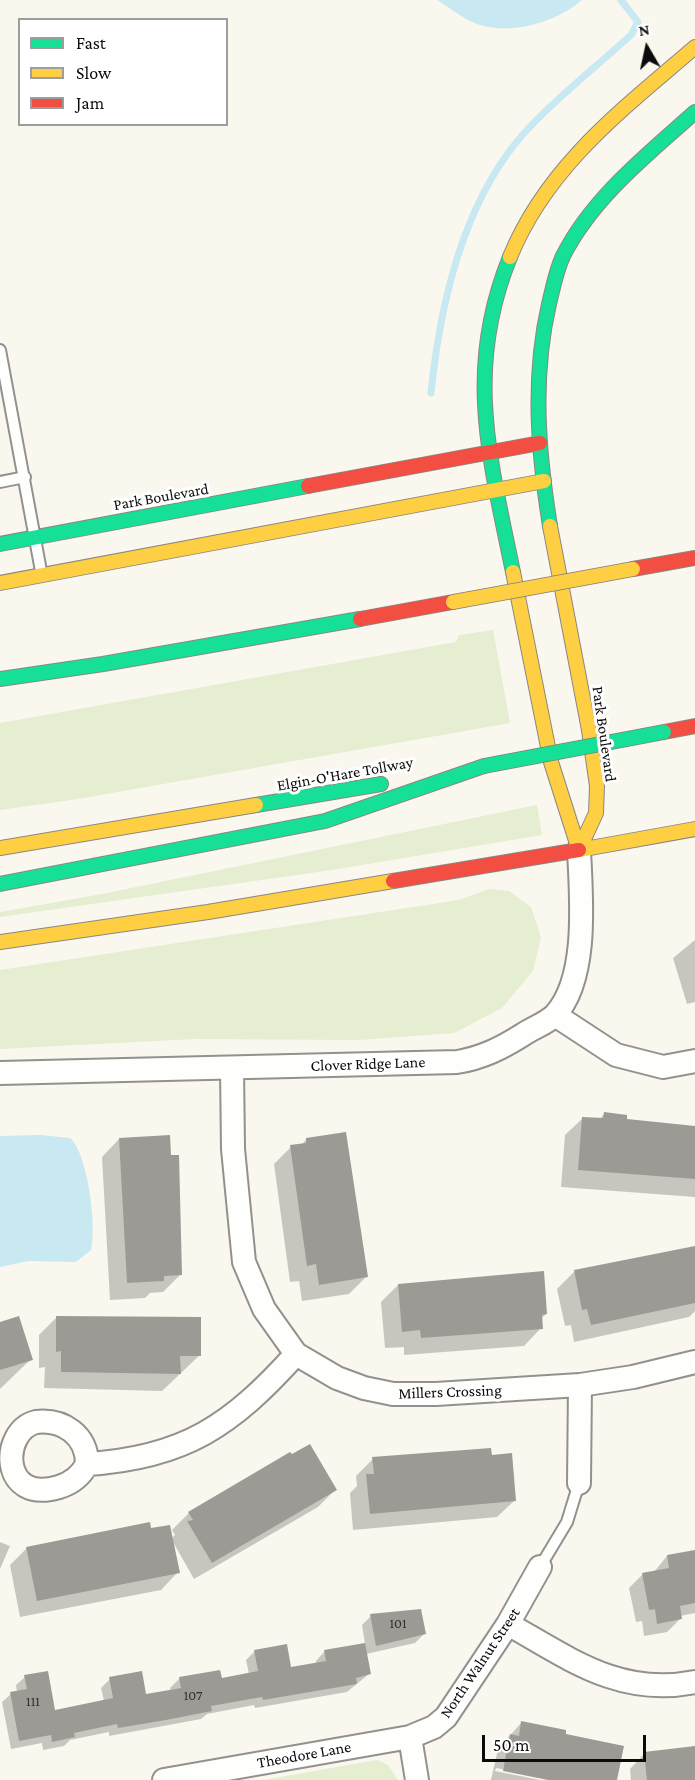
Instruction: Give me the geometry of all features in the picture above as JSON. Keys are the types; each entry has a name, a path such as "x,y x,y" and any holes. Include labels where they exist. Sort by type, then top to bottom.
{"main road":[{"path":"579,850 551,762 489,453 483,405 487,327 498,281 516,240 537,203 573,156 695,47"},
{"name":"Park Boulevard","path":"579,850 596,811 594,758 544,481 536,412 537,361 546,309 564,253 587,217 634,166 695,112"},
{"name":"Park Boulevard","path":"0,544 540,443"},
{"path":"0,583 544,481"},
{"path":"0,679 103,664 695,558"},
{"name":"Elgin-O'Hare Tollway","path":"0,848 190,818 695,726"},
{"path":"0,884 325,820 483,766"},
{"path":"0,942 208,912 695,829"}],"street":[{"name":"Clover Ridge Lane","path":"0,1073 457,1062 477,1058 507,1045 555,1015 569,989 577,959 582,917 579,850"},
{"path":"555,1015 615,1055 663,1067 695,1061"},
{"name":"Millers Crossing","path":"232,1068 233,1149 244,1262 264,1309 296,1354 337,1378 364,1388 393,1394 436,1394 580,1385 633,1377 695,1362"},
{"path":"87,1464 145,1456 208,1432 250,1403 296,1354"},
{"path":"579,1483 580,1385"},
{"name":"North Walnut Street","path":"410,1737 430,1730 444,1720 508,1624 540,1567"},
{"path":"508,1624 590,1671 614,1680 662,1687 695,1682"},
{"path":"410,1737 417,1780"},
{"name":"Theodore Lane","path":"164,1780 410,1737"}],"lane":[{"path":"0,350 42,575"},
{"path":"0,482 25,477"},
{"path":"540,1567 567,1522 579,1483"}],"green space":[{"path":"493,630 510,723 78,799 0,810 0,723 456,642 459,635"},
{"path":"537,805 542,835 332,870 0,917 0,912 102,894"},
{"path":"489,889 509,891 531,907 541,937 533,971 502,1008 454,1033 360,1040 195,1039 0,1049 0,970 459,900"},
{"path":"377,1760 388,1765 398,1780 263,1780"}],"water":[{"path":"437,0 582,0 560,15 532,25 504,28 472,22"},
{"path":"41,1135 70,1138 82,1159 92,1209 91,1250 76,1262 28,1261 0,1267 0,1136"}],"building":[{"path":"604,1112 627,1115 627,1119 695,1126 695,1179 578,1170 582,1117 603,1118"},
{"path":"346,1132 368,1277 319,1285 316,1264 307,1266 290,1145 306,1143 306,1138"},
{"path":"170,1135 171,1155 179,1155 182,1275 164,1276 164,1281 127,1283 119,1138"},
{"path":"695,1246 695,1303 591,1325 587,1309 582,1310 574,1270"},
{"path":"544,1271 547,1314 542,1315 543,1329 421,1338 420,1330 402,1332 398,1284"},
{"path":"19,1316 33,1360 0,1370 0,1322"},
{"path":"56,1316 201,1317 201,1356 180,1356 181,1374 61,1372 61,1351 56,1352"},
{"path":"310,1444 337,1490 212,1563 187,1521 193,1520 188,1512 290,1452 292,1454"},
{"path":"491,1448 492,1455 512,1453 516,1501 370,1514 366,1474 374,1474 372,1457"},
{"path":"150,1522 151,1528 170,1525 180,1573 37,1601 26,1547"},
{"path":"695,1550 695,1603 680,1606 682,1619 657,1624 655,1609 649,1610 642,1573 669,1568 667,1555"},
{"path":"421,1609 426,1634 376,1646 370,1614"},
{"path":"365,1643 371,1674 356,1678 357,1684 263,1700 262,1697 211,1706 212,1711 118,1728 117,1724 74,1733 75,1737 52,1742 51,1735 19,1741 10,1692 27,1689 24,1675 48,1671 55,1710 113,1698 109,1677 142,1671 146,1694 181,1688 179,1677 220,1670 222,1678 258,1671 254,1650 287,1644 291,1667 326,1661 324,1650"},
{"path":"521,1721 566,1730 566,1734 624,1746 617,1780 548,1780 503,1771 510,1734 519,1736"},
{"path":"695,1746 695,1780 647,1780 644,1752"}],"waterway":[{"path":"431,393 441,324 449,289 471,220 486,188 504,158 538,118 631,35 638,22 621,0"}],"traffic: fast":[{"path":"550,526 542,470 539,387 544,332 558,268 575,235 605,196 695,112"},
{"path":"510,257 496,298 488,338 485,377 490,452 513,572"},
{"path":"0,544 308,486"},
{"path":"0,679 103,664 360,619"},
{"path":"484,766 664,732"},
{"path":"0,884 325,821 484,766"},
{"path":"256,805 381,784"}],"traffic: slow":[{"path":"510,257 526,224 544,195 566,167 589,141 695,47"},
{"path":"0,583 544,481"},
{"path":"550,526 589,730 597,786 596,813 579,850"},
{"path":"453,602 633,569"},
{"path":"513,572 551,762 579,850"},
{"path":"0,848 256,805"},
{"path":"579,850 695,829"},
{"path":"0,942 208,912 393,881"}],"traffic: jam":[{"path":"308,486 540,443"},
{"path":"633,569 695,558"},
{"path":"360,619 453,602"},
{"path":"664,732 695,726"},
{"path":"393,881 579,850"}]}
